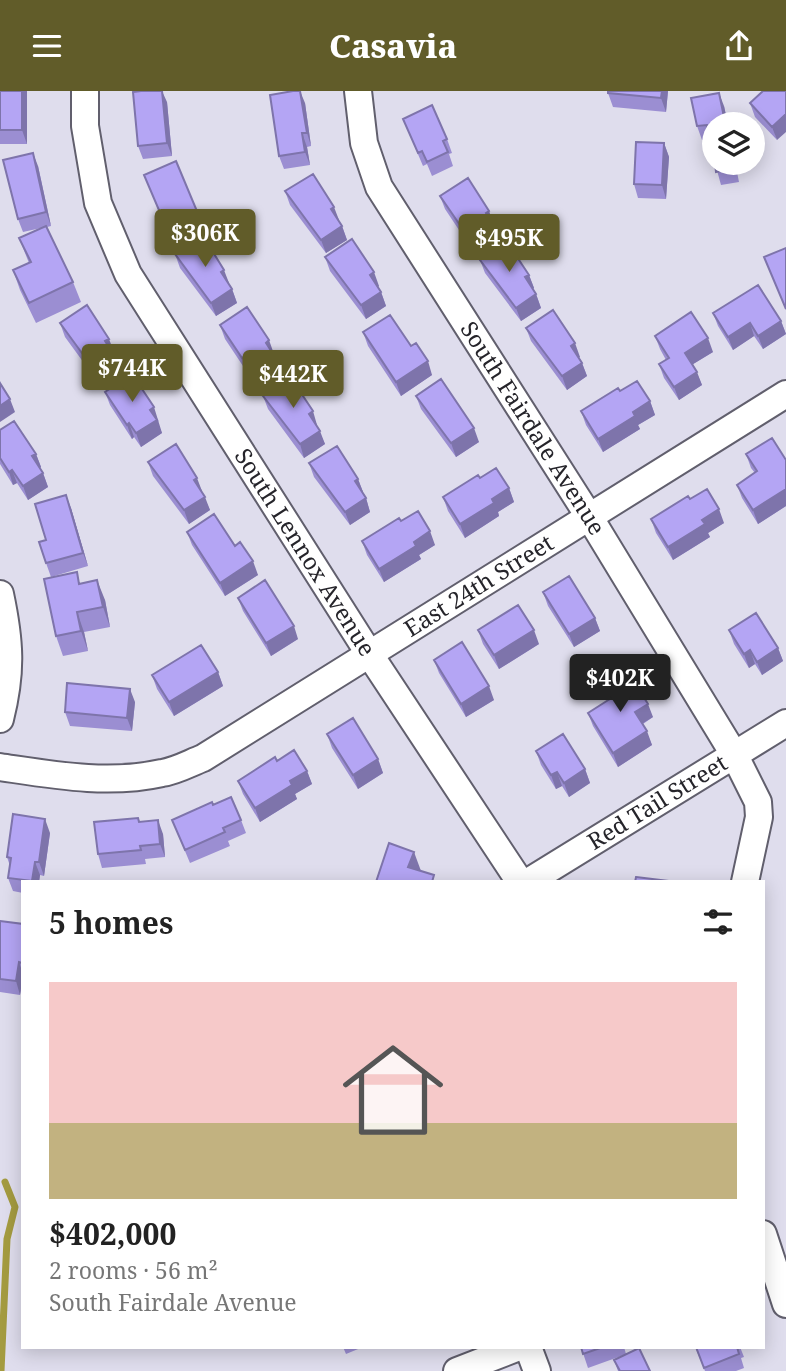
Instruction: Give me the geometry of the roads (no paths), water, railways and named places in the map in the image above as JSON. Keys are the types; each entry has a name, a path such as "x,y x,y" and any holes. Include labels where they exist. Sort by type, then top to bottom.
{"street":[{"name":"South Lennox Avenue","path":"85,91 85,126 95,192 112,241 128,274 370,655 519,880"},
{"name":"South Fairdale Avenue","path":"358,91 364,143 379,187 590,518 734,756 758,802 759,817 745,880"},
{"name":"East 24th Street","path":"0,767 74,778 124,778 164,773 203,758 786,394"},
{"path":"0,594 10,642 6,696 0,719"},
{"name":"Red Tail Street","path":"531,880 786,723"},
{"path":"765,1240 786,1304"},
{"path":"457,1371 514,1349"},
{"path":"529,1349 537,1371"}],"waterway":[{"path":"1,1371 7,1239 15,1207 5,1182"}]}
